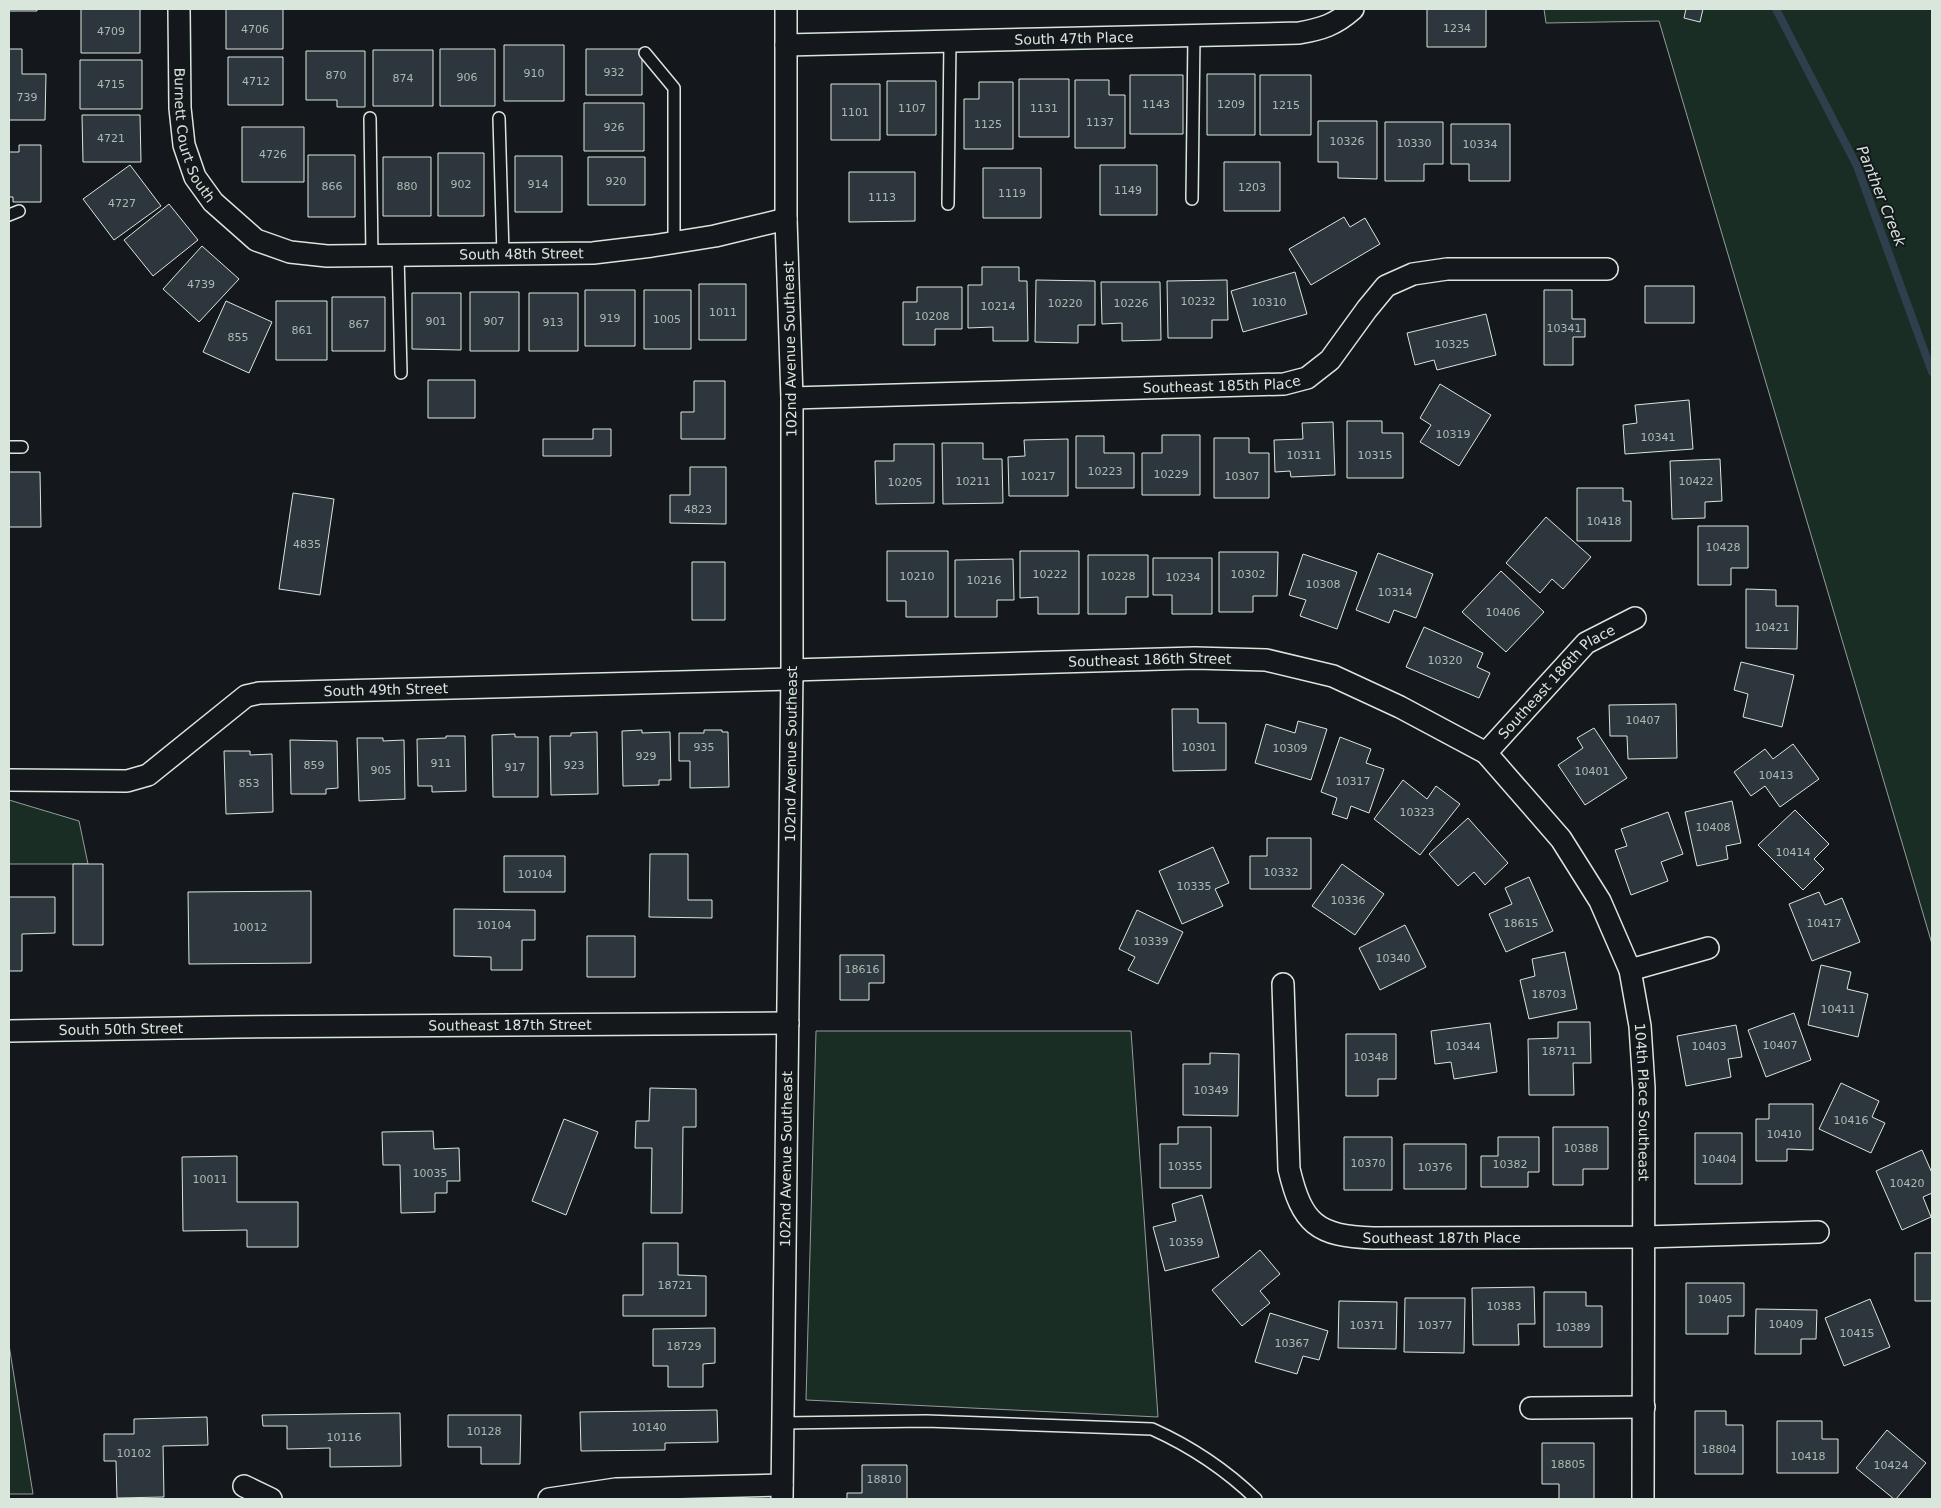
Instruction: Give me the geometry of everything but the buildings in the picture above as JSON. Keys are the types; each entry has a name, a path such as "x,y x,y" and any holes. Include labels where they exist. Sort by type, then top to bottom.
{"street":[{"name":"Burnett Court South","path":"179,9 180,108 184,145 195,177 214,202 256,240"},
{"name":"102nd Avenue Southeast","path":"782,1492 792,675 792,398 786,219 786,9"},
{"name":"South 47th Place","path":"786,44 1307,31 1324,28 1342,19 1353,9"},
{"name":"South 48th Street","path":"256,240 290,252 327,256 593,253 715,236 786,219"},
{"name":"Southeast 185th Place","path":"792,398 1284,384 1307,378 1330,360 1386,286 1413,274 1447,269 1607,269"},
{"name":"Southeast 186th Place","path":"1486,752 1586,643 1635,618"},
{"name":"Southeast 186th Street","path":"792,675 1194,658 1266,660 1333,676 1400,707 1486,752"},
{"name":"South 49th Street","path":"9,780 127,781 148,775 246,696 259,693 792,675"},
{"name":"104th Place Southeast","path":"1486,752 1561,839 1600,901 1630,970 1640,1026 1644,1088 1643,1499"},
{"path":"1630,970 1708,948"},
{"name":"Southeast 187th Place","path":"1282,984 1289,1169 1295,1194 1307,1215 1319,1228 1346,1237 1373,1238 1644,1237 1818,1232"},
{"name":"Southeast 187th Street","path":"234,1027 788,1023"},
{"name":"South 50th Street","path":"9,1031 234,1027"},
{"path":"1531,1408 1644,1407"},
{"path":"244,1486 271,1499"},
{"path":"548,1499 616,1489 782,1492"}],"lane":[{"path":"1192,199 1194,35"},
{"path":"948,204 950,41"},
{"path":"644,53 674,88 674,242"},
{"path":"370,118 372,255"},
{"path":"499,118 503,254"},
{"path":"398,255 402,373"},
{"path":"9,446 22,447"},
{"path":"783,1424 926,1421 1152,1429 1178,1440 1202,1454 1256,1499"}],"green space":[{"path":"1544,9 1932,9 1932,944 1659,21 1546,23"},
{"path":"9,800 79,821 88,864 9,864"},
{"path":"816,1031 1131,1031 1158,1417 806,1400"},
{"path":"9,1345 33,1494 9,1494"}],"waterway":[{"name":"Panther Creek","path":"1776,9 1857,166 1932,372"}]}
